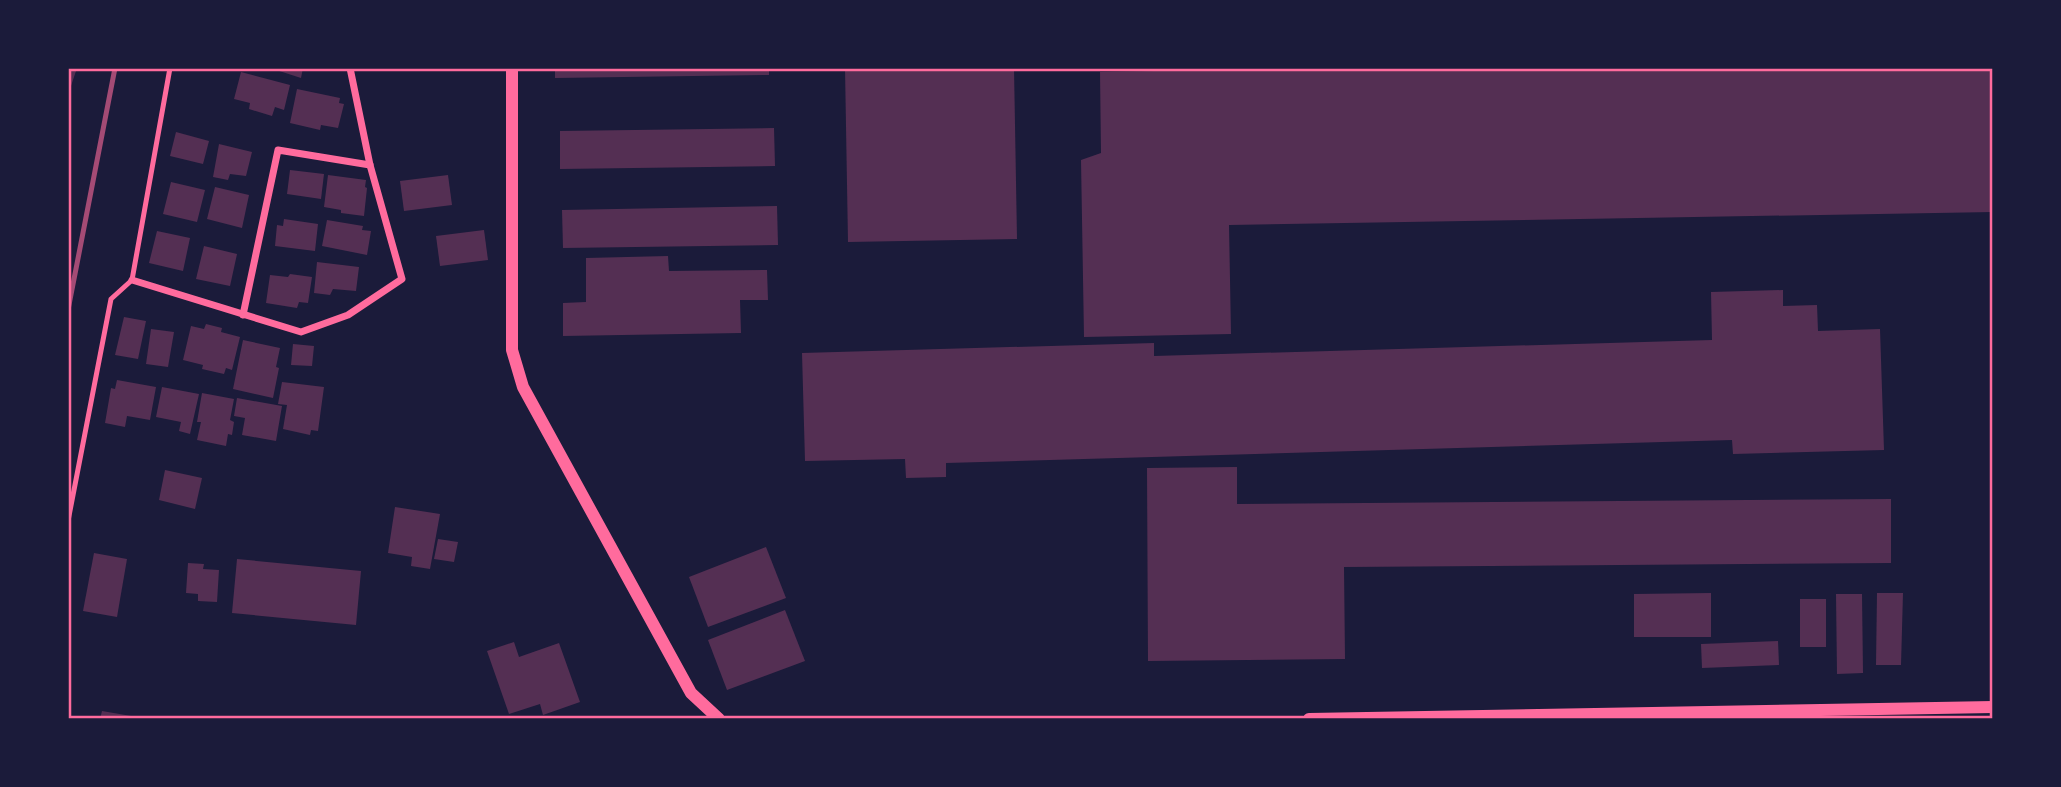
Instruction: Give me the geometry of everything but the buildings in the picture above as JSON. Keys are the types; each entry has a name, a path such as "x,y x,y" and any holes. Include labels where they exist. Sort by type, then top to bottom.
{"street":[{"path":"132,280 301,332 348,315 402,279 369,165 350,68"},
{"path":"512,68 512,349 523,387 691,693 719,719"},
{"path":"243,315 278,150 369,165"},
{"path":"1310,719 1644,716 1993,707"}],"lane":[{"path":"68,521 111,299 132,280 170,68"}],"railway":[{"path":"68,310 115,68"}]}
